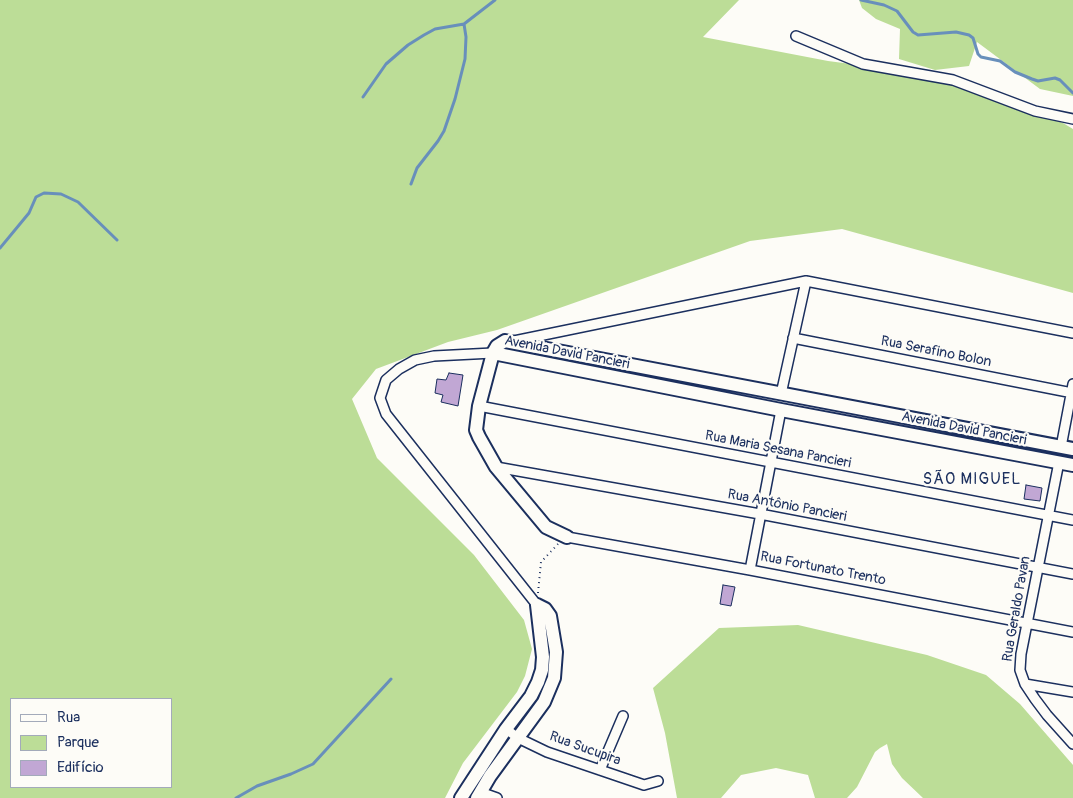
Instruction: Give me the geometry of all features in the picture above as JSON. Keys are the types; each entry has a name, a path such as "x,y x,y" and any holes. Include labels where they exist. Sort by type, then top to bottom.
{"street":[{"path":"796,36 863,64 953,80 1035,111 1073,119"},
{"path":"509,342 806,281 1073,333"},
{"path":"781,394 806,281"},
{"name":"Rua Serafino Bolon","path":"793,338 1073,390"},
{"name":"Avenida David Pancieri","path":"1067,448 505,341 499,344 493,354 1073,465"},
{"path":"497,798 479,795 544,702 554,678 556,652 550,616 545,609 537,605 386,414 380,398 386,380 399,369 415,360 434,356 493,354 479,406 476,430 478,437 496,467 546,527 567,537"},
{"path":"1067,448 1073,390"},
{"name":"Rua Maria Sesana Pancieri","path":"479,406 1073,520"},
{"path":"750,570 781,410"},
{"name":"Rua Geraldo Pavan","path":"1059,462 1020,661 1020,670 1025,684 1047,715 1073,744"},
{"name":"Rua Antônio Pancieri","path":"496,467 760,514 1073,574"},
{"name":"Rua Fortunato Trento","path":"567,537 1028,622 1073,632"},
{"path":"461,798 506,729 531,696 542,670 542,644 537,605"},
{"path":"1025,684 1073,692"},
{"path":"600,770 623,716"},
{"name":"Rua Sucupira","path":"506,729 518,738 547,752 644,785 658,782"}],"path":[{"path":"537,605 541,562 567,537"}],"green space":[{"path":"0,0 739,0 703,37 828,61 928,74 1063,123 1073,129 1073,293 842,229 750,241 497,330 448,342 376,369 352,399 377,458 474,555 524,620 532,649 525,676 517,692 463,763 445,798 0,798"},
{"path":"859,0 1073,0 1073,96 1040,89 977,42 969,66 935,70 899,59 900,29 876,19 862,8"},
{"path":"798,625 927,655 986,675 1020,704 1073,765 1073,798 923,798 902,778 892,764 887,744 875,752 857,787 847,798 815,798 808,775 776,768 741,775 721,798 677,798 665,733 653,688 719,628"}],"building":[{"path":"449,373 463,375 458,406 441,402 443,395 435,393 437,379 446,380"},
{"path":"1026,485 1042,488 1040,501 1024,499"},
{"path":"723,585 735,587 731,606 720,604"}],"waterway":[{"path":"363,97 386,64 408,45 435,29 464,24 495,0"},
{"path":"861,0 884,5 897,11 913,32 918,35 956,32 969,35 973,38 978,54 981,57 1000,61 1015,72 1038,81 1055,78 1060,80 1073,93"},
{"path":"411,184 417,168 444,131 455,99 465,59 466,37 464,24"},
{"path":"0,248 29,213 36,197 44,193 61,194 78,202 117,240"},
{"path":"236,798 257,786 313,764 391,679"}],"district":[{"name":"SÃO MIGUEL","path":"972,480"}]}
